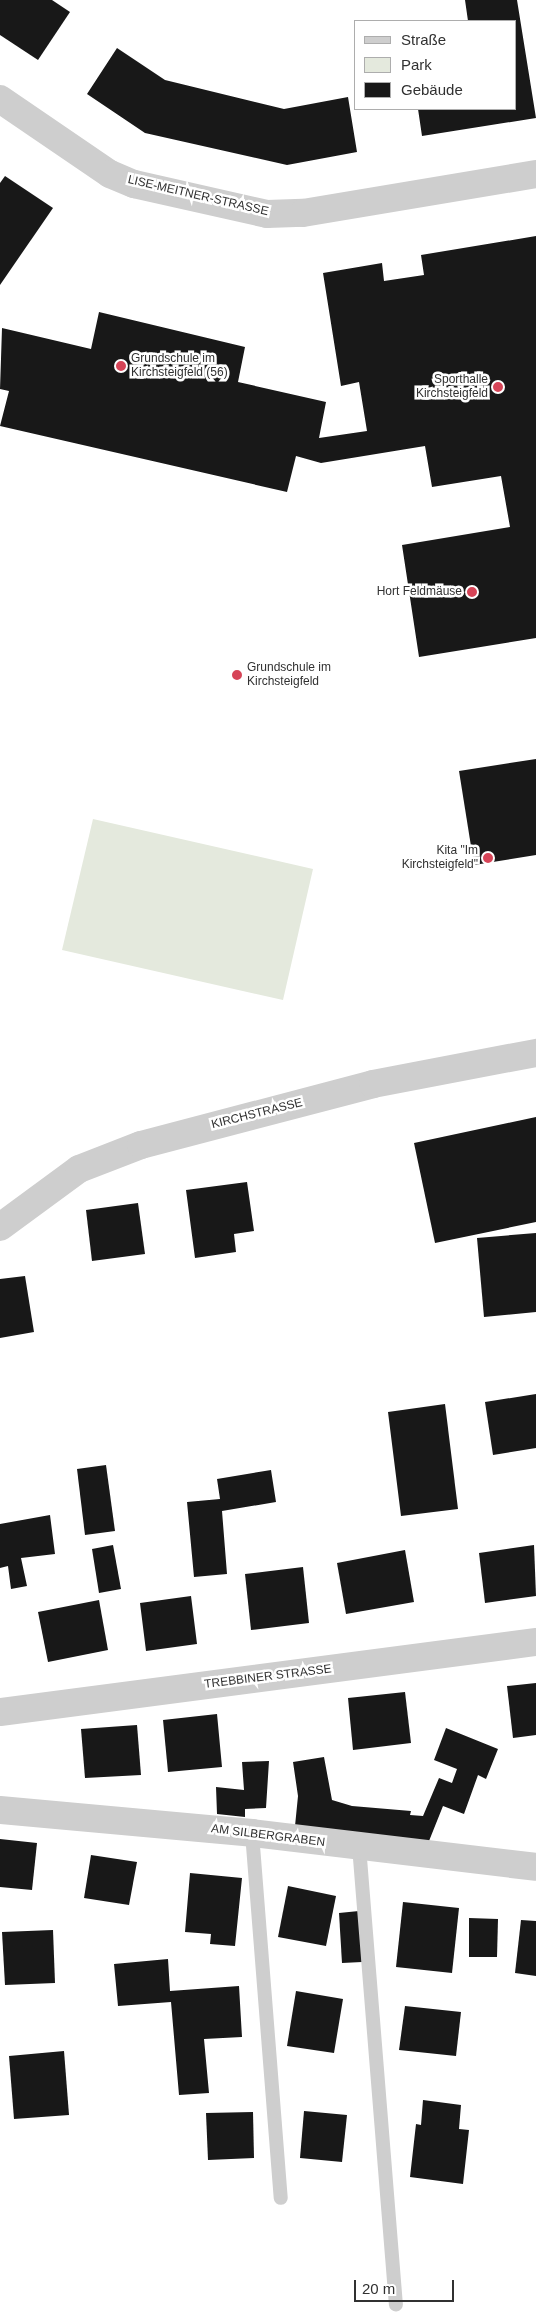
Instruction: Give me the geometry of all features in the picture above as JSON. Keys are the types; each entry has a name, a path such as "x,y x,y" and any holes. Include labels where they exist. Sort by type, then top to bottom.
{"street":[{"name":"LISE-MEITNER-STRASSE","path":"0,99 110,174 134,184 267,214 303,213 536,174"},
{"name":"KIRCHSTRASSE","path":"0,1227 79,1169 141,1145 373,1084 536,1053"},
{"name":"TREBBINER STRASSE","path":"0,1712 536,1642"},
{"name":"AM SILBERGRABEN","path":"0,1810 252,1833 536,1867"}],"lane":[{"path":"252,1833 281,2198"},
{"path":"359,1846 396,2305"}],"green space":[{"path":"93,819 313,869 283,1000 62,950"}],"building":[{"path":"0,0 52,0 70,12 38,60 0,35"},
{"path":"465,0 517,0 536,118 422,136 418,110 516,110 516,20 468,20"},
{"path":"117,48 165,80 284,109 348,97 357,152 287,165 145,133 87,94"},
{"path":"5,176 53,208 0,285 0,183"},
{"path":"536,236 536,638 419,657 402,545 510,527 501,476 432,487 425,446 321,463 296,456 287,492 0,426 9,391 0,389 2,328 91,349 99,312 245,347 238,382 326,402 319,438 367,431 359,382 341,386 323,273 382,263 384,281 424,275 421,255"},
{"name":"Kita \"Im Kirchsteigfeld\"","path":"536,759 536,855 474,865 459,771"},
{"path":"536,1117 536,1222 435,1243 414,1143"},
{"path":"247,1182 254,1231 234,1234 236,1252 195,1258 186,1190"},
{"path":"138,1203 145,1254 92,1261 86,1210"},
{"path":"536,1233 536,1312 484,1317 477,1238"},
{"path":"25,1276 34,1332 0,1338 0,1279"},
{"path":"536,1394 536,1448 493,1455 485,1402"},
{"path":"445,1404 458,1509 401,1516 388,1412"},
{"path":"106,1465 115,1531 85,1535 77,1469"},
{"path":"271,1470 276,1502 222,1511 227,1574 194,1577 187,1502 220,1499 217,1479"},
{"path":"50,1515 55,1554 21,1558 27,1586 11,1589 8,1566 0,1568 0,1524"},
{"path":"113,1545 121,1589 99,1593 92,1549"},
{"path":"534,1545 536,1596 485,1603 479,1553"},
{"path":"405,1550 414,1602 346,1614 337,1563"},
{"path":"303,1567 309,1623 251,1630 245,1574"},
{"path":"191,1596 197,1644 146,1651 140,1603"},
{"path":"99,1600 108,1650 48,1662 38,1612"},
{"path":"536,1683 536,1735 513,1738 507,1686"},
{"path":"405,1692 411,1743 353,1750 348,1698"},
{"path":"217,1714 222,1767 168,1772 163,1720"},
{"path":"137,1725 141,1775 85,1778 81,1729"},
{"path":"446,1728 498,1749 486,1779 478,1775 464,1814 443,1806 429,1841 295,1826 298,1796 293,1762 324,1757 332,1800 352,1806 411,1811 410,1815 423,1816 439,1778 452,1783 457,1769 434,1760"},
{"path":"269,1761 266,1808 245,1809 245,1817 217,1814 216,1787 244,1790 242,1762"},
{"path":"0,1839 37,1843 32,1890 0,1887"},
{"path":"91,1855 137,1862 129,1905 84,1898"},
{"path":"190,1873 242,1878 235,1946 210,1944 211,1934 185,1932"},
{"path":"288,1886 336,1896 326,1946 278,1937"},
{"path":"403,1902 459,1908 452,1973 396,1967"},
{"path":"359,1911 362,1962 342,1963 339,1913"},
{"path":"469,1918 498,1919 497,1957 469,1957"},
{"path":"521,1920 536,1921 536,1976 515,1973"},
{"path":"53,1930 55,1983 5,1985 2,1932"},
{"path":"168,1959 170,1991 239,1986 242,2037 204,2039 209,2093 179,2095 171,2002 118,2006 114,1964"},
{"path":"296,1991 343,1999 334,2053 287,2046"},
{"path":"405,2006 461,2012 456,2056 399,2050"},
{"path":"64,2051 69,2115 14,2119 9,2056"},
{"path":"423,2100 461,2105 459,2129 469,2130 463,2184 410,2177 416,2124 421,2125"},
{"path":"304,2111 347,2115 342,2162 300,2158"},
{"path":"253,2112 254,2158 208,2160 206,2113"}],"place":[{"name":"Grundschule im Kirchsteigfeld (56)","path":"121,366"},
{"name":"Sporthalle Kirchsteigfeld","path":"498,387"},
{"name":"Hort Feldmäuse","path":"472,592"},
{"name":"Grundschule im Kirchsteigfeld","path":"237,675"},
{"name":"Kita \"Im Kirchsteigfeld\"","path":"488,858"}]}
